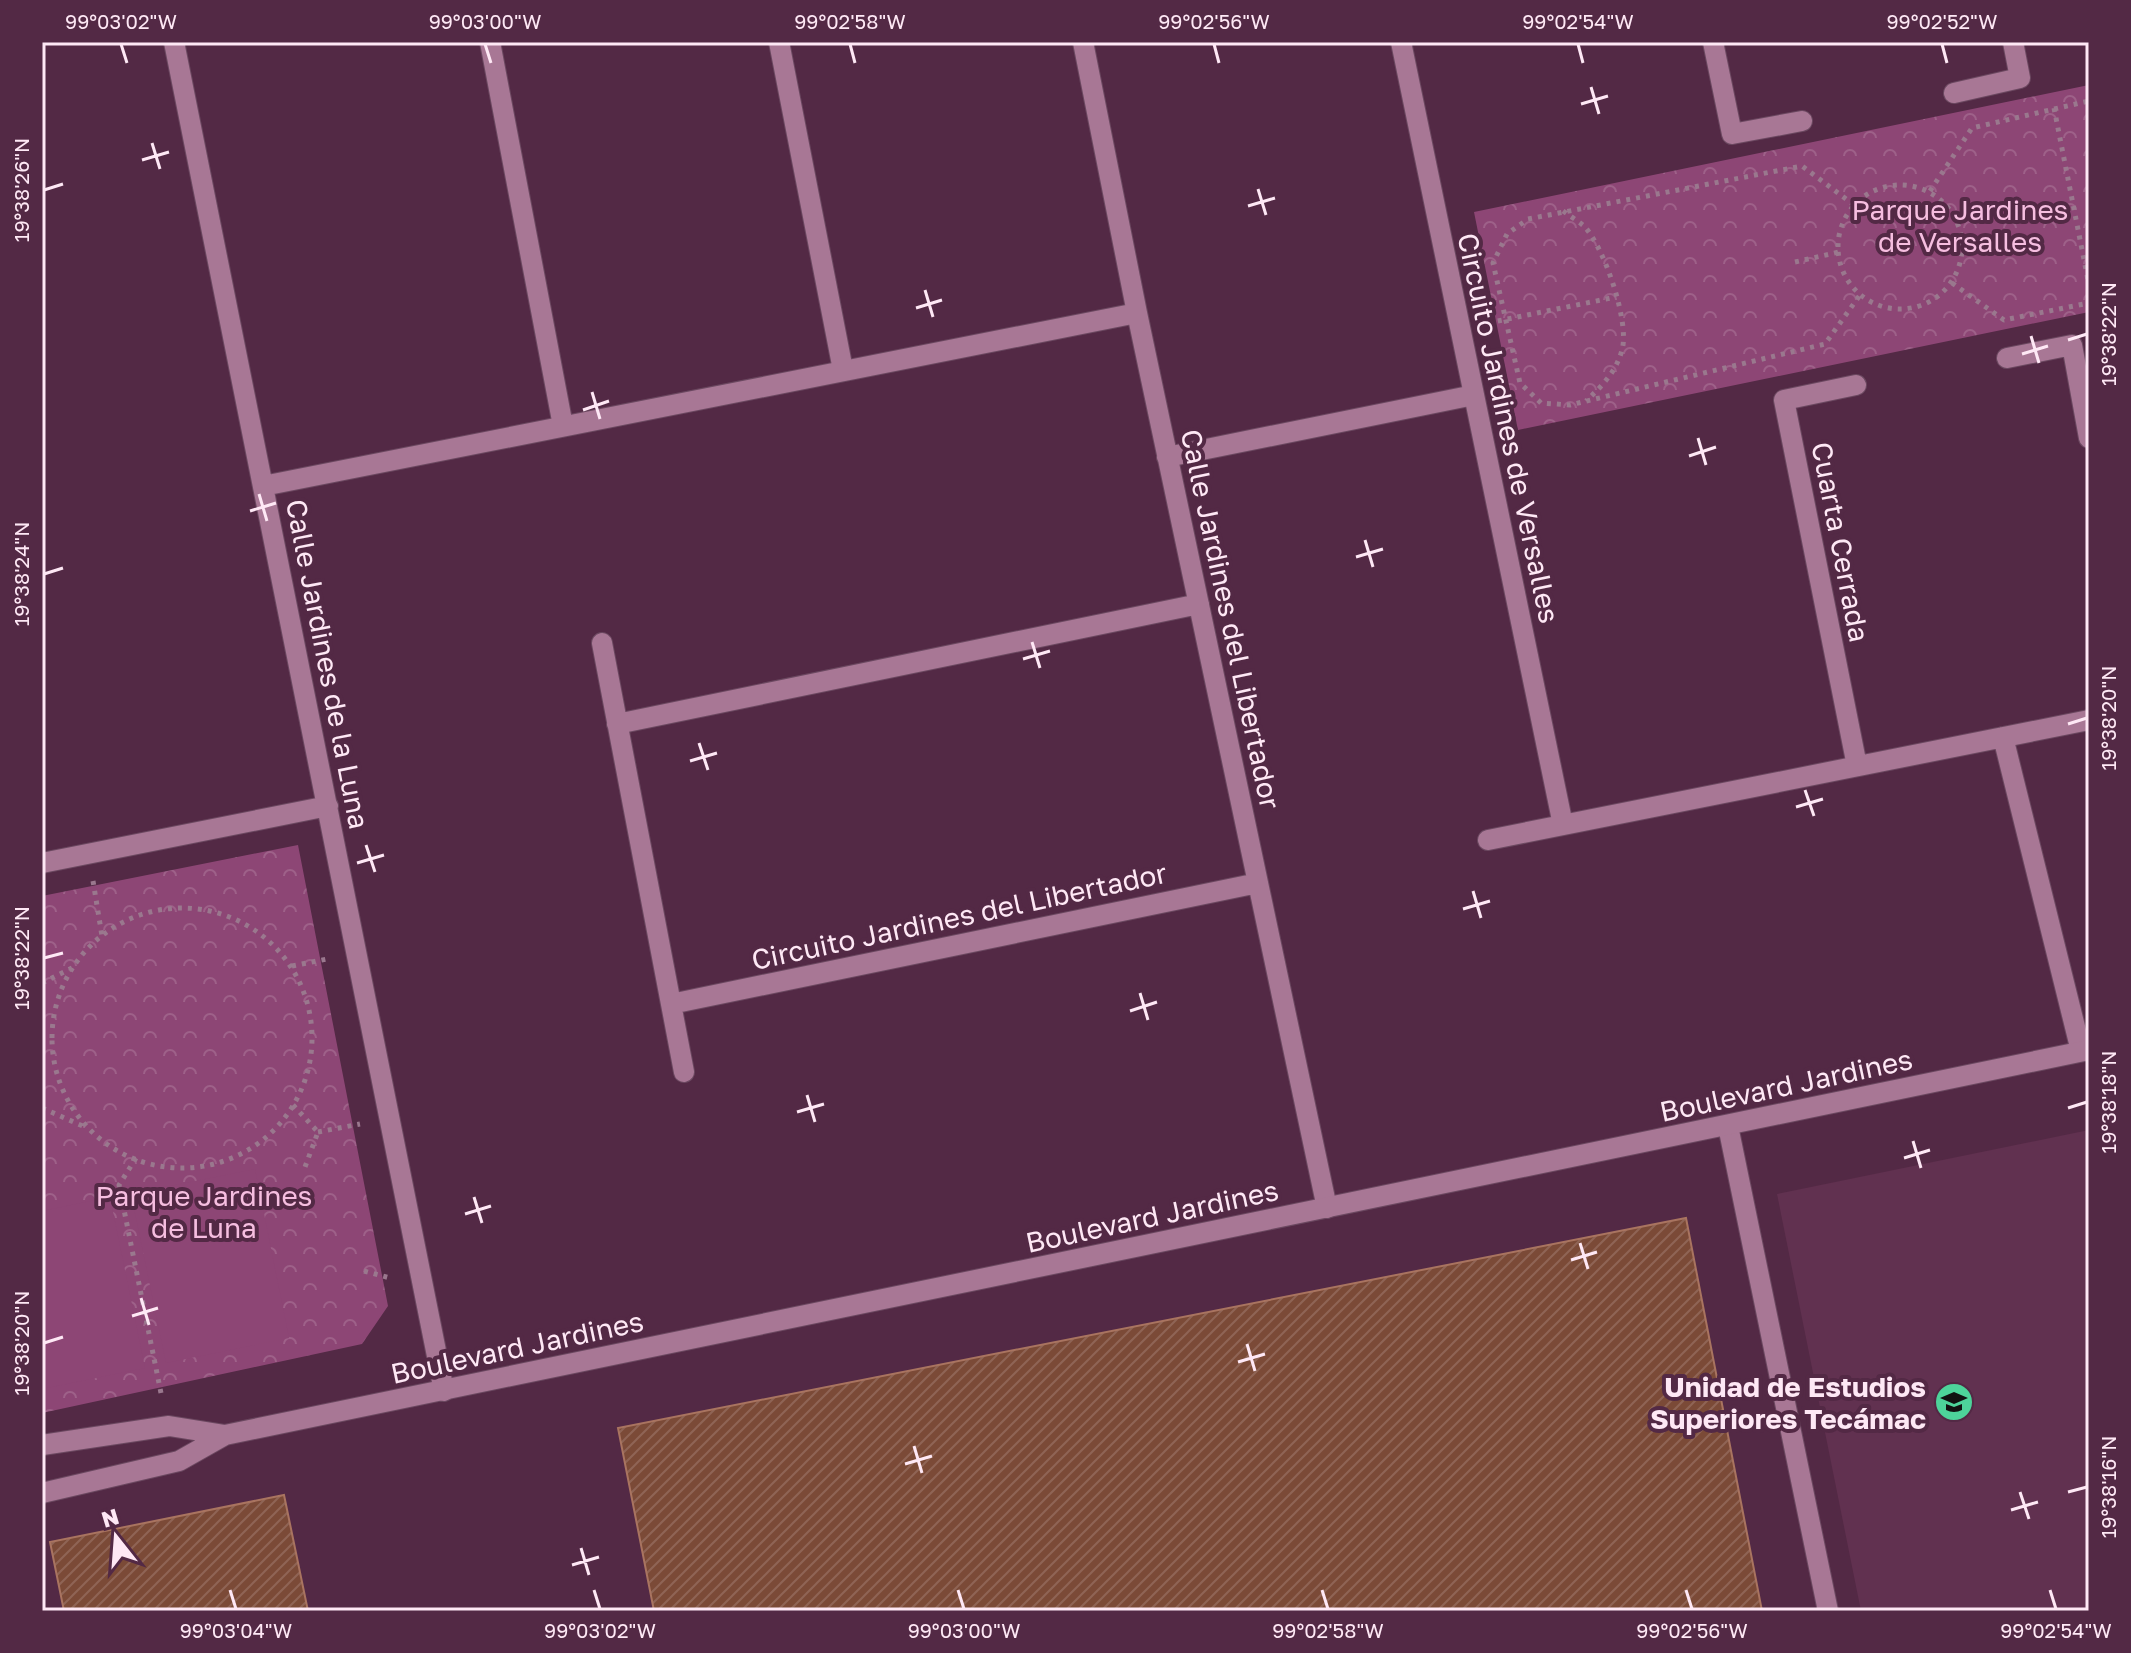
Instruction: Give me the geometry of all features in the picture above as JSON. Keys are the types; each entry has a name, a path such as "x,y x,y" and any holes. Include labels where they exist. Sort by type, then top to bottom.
{"street":[{"name":"Calle Jardines de la Luna","path":"174,42 444,1391"},
{"path":"490,42 563,426"},
{"path":"779,42 843,370"},
{"name":"Calle Jardines del Libertador","path":"1083,42 1167,457 1327,1208"},
{"name":"Circuito Jardines de Versalles","path":"1401,42 1563,825"},
{"path":"1713,42 1732,134 1802,121"},
{"path":"1954,93 2020,78 2013,42"},
{"path":"263,486 1137,313"},
{"path":"2007,358 2072,345 2089,438"},
{"name":"Cuarta Cerrada","path":"1856,385 1784,400 1857,766"},
{"path":"1167,457 1474,395"},
{"path":"617,724 1199,604"},
{"path":"602,643 684,1072"},
{"path":"1488,840 2089,720"},
{"path":"2003,737 2085,1050"},
{"path":"42,862 328,806"},
{"name":"Circuito Jardines del Libertador","path":"671,1004 1258,883"},
{"name":"Boulevard Jardines","path":"42,1493 179,1461 225,1435 2085,1050"},
{"path":"1728,1126 1828,1611"},
{"name":"Boulevard Jardines","path":"42,1445 169,1426 225,1435"}],"path":[{"path":"1930,191 1972,128 2089,101"},
{"path":"2054,108 2089,285"},
{"path":"1854,205 1802,166 1528,219 1507,234 1493,263 1520,383 1541,403 1570,405 1825,344 1860,295"},
{"path":"1890,186 1910,186 1930,191 1947,204 1958,222 1963,243 1961,264 1952,283 1937,298 1917,307 1897,310 1877,306 1860,295 1846,280 1839,261 1838,241 1843,221 1854,205 1871,192 1890,186"},
{"path":"1563,211 1585,227 1605,261 1620,308 1623,348 1608,380 1585,401"},
{"path":"1795,262 1839,252"},
{"path":"1952,283 2004,320 2089,303"},
{"path":"1460,328 1616,297"},
{"path":"88,854 102,936"},
{"path":"42,1108 85,1127 120,1154 161,1167 204,1167 245,1153 279,1126 303,1090 313,1048 310,1006 292,966 262,934 225,914 182,907 139,915 102,936 72,968 54,1007 51,1049 62,1091 85,1127"},
{"path":"42,983 72,968"},
{"path":"293,1105 318,1132"},
{"path":"318,1132 390,1118"},
{"path":"305,1167 318,1132"},
{"path":"136,1158 119,1185 169,1426"}],"shaded area":[{"name":"Unidad de Estudios Superiores Tecámac","path":"2089,1130 2089,1611 1861,1611 1777,1194"}],"green space":[{"name":"Parque Jardines de Versalles","path":"2089,85 2089,312 1518,430 1474,212"},
{"name":"Parque Jardines de Luna","path":"298,845 388,1306 362,1344 42,1413 42,896"},
{"path":"255,1169 289,1338 166,1363 131,1194"},
{"path":"110,1197 145,1368 42,1389 42,1211"}],"building":[{"path":"1686,1218 1762,1611 654,1611 618,1428"},
{"path":"284,1495 308,1611 64,1611 50,1542"}],"place":[{"name":"Unidad de Estudios Superiores Tecámac","path":"1954,1402"}]}
